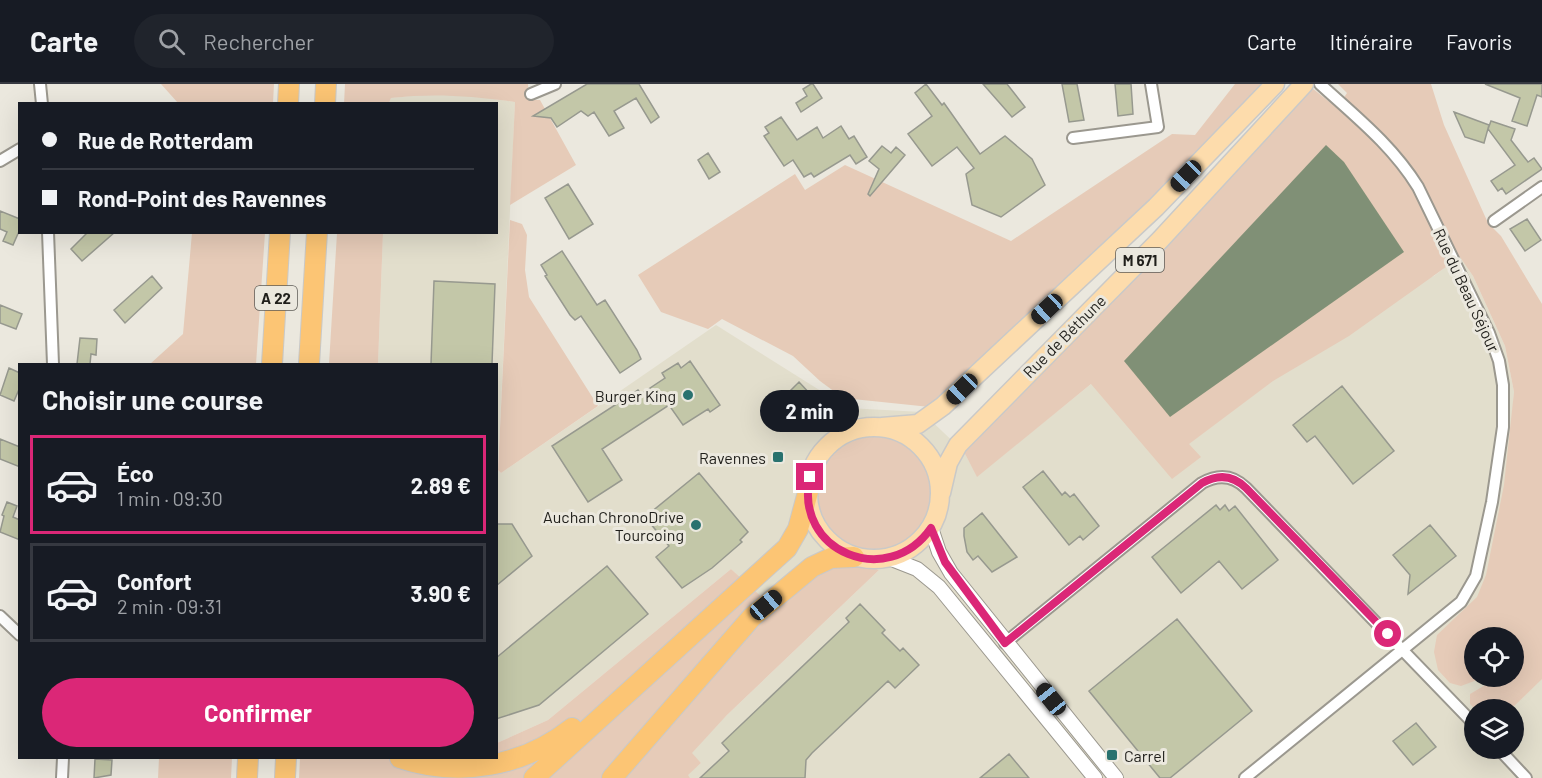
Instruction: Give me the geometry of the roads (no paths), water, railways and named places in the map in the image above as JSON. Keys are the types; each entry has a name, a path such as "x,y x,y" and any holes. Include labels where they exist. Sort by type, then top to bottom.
{"highway":[{"path":"288,102 289,84"},
{"path":"325,102 326,84"},
{"name":"A 22","path":"272,363 280,234"},
{"name":"A 22","path":"309,363 317,234"},
{"path":"534,778 794,538 802,519 808,492"},
{"path":"612,778 710,663 759,611 821,562 843,556 854,557"},
{"path":"404,759 437,768 468,770 503,766 533,755 572,728 739,591"},
{"path":"247,778 248,759"},
{"path":"285,778 286,759"}],"main road":[{"name":"Rue de Béthune","path":"882,428 918,424 944,406 1156,207 1275,84"},
{"name":"Rue de Béthune","path":"941,493 948,463 958,445 1160,240 1304,84"},
{"path":"882,428 902,433 924,449 935,466 941,493 939,511 931,528 913,547 889,558 875,560 854,557 837,548 822,534 810,511 808,492 814,466 830,444 857,429 882,428"}],"street":[{"path":"531,94 555,84"},
{"path":"1073,138 1158,127 1151,84"},
{"path":"42,102 44,85"},
{"name":"Rue du Beau Séjour","path":"1245,778 1454,609 1476,576 1499,457 1504,416 1503,385 1499,361 1489,333 1418,187 1406,168 1380,138 1324,88"},
{"path":"0,161 18,150"},
{"path":"1494,221 1542,187"},
{"path":"48,234 54,363"},
{"path":"1005,643 1195,488 1209,479 1229,477 1242,483 1464,714"},
{"path":"931,528 945,562 1005,643 1116,778"},
{"path":"889,558 917,569 939,587 1095,778"},
{"path":"0,616 18,634"},
{"path":"62,778 63,759"},
{"path":"1508,759 1526,778"}],"place":[{"name":"Burger King","path":"688,395"},
{"name":"Ravennes","path":"778,457"},
{"name":"Auchan ChronoDrive Tourcoing","path":"696,525"},
{"name":"Carrel","path":"1112,755"}]}
